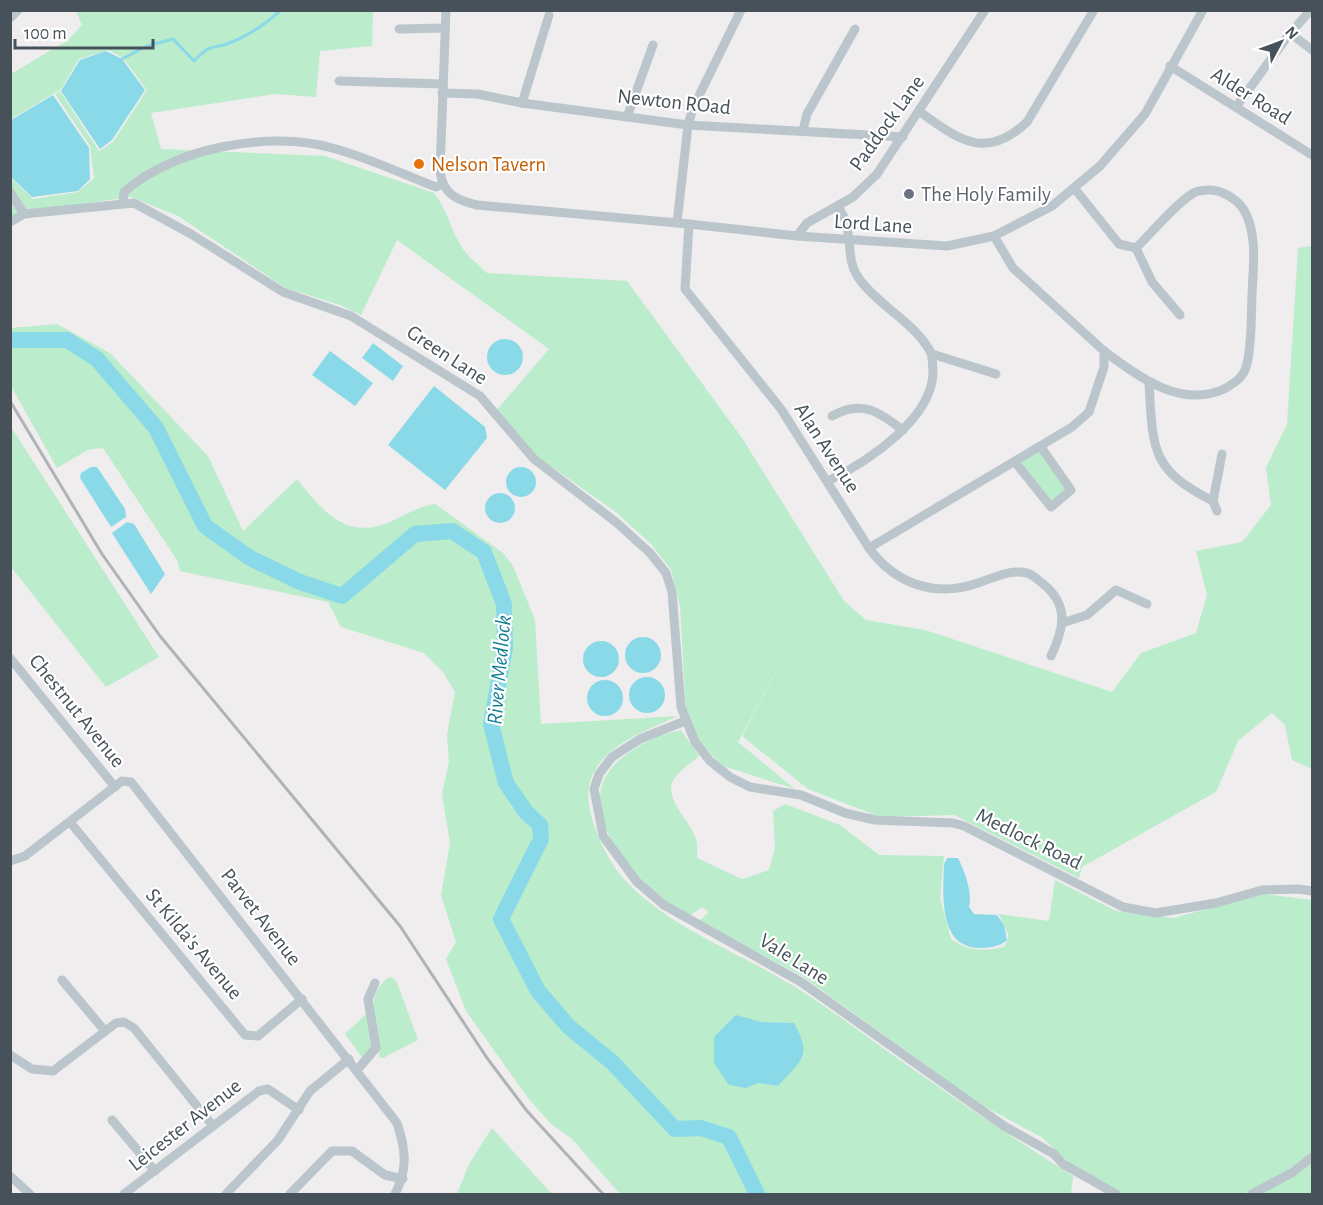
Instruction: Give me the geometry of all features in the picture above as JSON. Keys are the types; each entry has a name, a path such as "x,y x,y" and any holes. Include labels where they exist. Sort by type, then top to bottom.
{"street":[{"path":"10,18 18,10"},
{"path":"123,203 124,192 132,184 173,160 268,140 332,148 436,187 442,184 440,156 446,10"},
{"path":"677,223 688,125 693,108 741,10"},
{"name":"Paddock Lane","path":"797,236 807,223 853,197 877,174 920,112 985,10"},
{"path":"920,112 954,137 980,145 1000,141 1014,135 1027,122 1094,10"},
{"name":"Lord Lane","path":"442,184 453,197 477,205 797,236 947,246 994,236 1025,222 1075,189 1100,166 1145,114 1203,10"},
{"path":"1236,107 1290,33 1311,10"},
{"path":"522,103 549,15"},
{"path":"399,29 445,28"},
{"path":"803,130 807,114 855,29"},
{"path":"1290,33 1312,50"},
{"path":"627,117 653,45"},
{"name":"Alder Road","path":"1170,66 1312,155"},
{"name":"Newton ROad","path":"339,81 442,88 522,103 688,125 903,137"},
{"path":"1075,189 1119,244 1136,248"},
{"path":"994,236 1013,268 1104,351 1149,383 1197,396 1215,393 1236,383 1243,375 1247,364 1250,331 1253,243 1250,225 1243,208 1228,195 1211,190 1192,193 1136,248"},
{"path":"10,192 24,214 10,222"},
{"name":"Green Lane","path":"24,214 123,203 143,207 192,234 283,292 351,316 480,396 534,459 617,523 666,573 672,591 679,692 684,721"},
{"path":"828,481 848,471 903,430 924,405 933,382 932,354 919,336 861,281 850,265 846,223 838,206"},
{"name":"Alan Avenue","path":"689,224 685,288 782,409 880,563 916,586 950,589 977,584 1001,574 1028,573 1054,592 1063,614 1062,623"},
{"path":"1136,248 1152,282 1180,315"},
{"path":"869,548 1072,427 1089,412 1104,367 1104,351"},
{"path":"932,354 996,374"},
{"path":"1149,383 1152,438 1156,452 1175,478 1213,501"},
{"path":"832,416 848,407 877,411 903,430"},
{"path":"1015,462 1050,507 1071,490 1041,447"},
{"path":"1217,511 1213,501 1222,454"},
{"path":"1051,656 1059,639 1062,623 1086,615 1116,590 1147,604"},
{"name":"Chestnut Avenue","path":"10,658 115,787"},
{"name":"Medlock Road","path":"684,721 695,742 711,761 730,777 750,787 801,795 846,813 875,820 952,823 964,826 1123,908 1156,913 1216,903 1262,890 1312,891"},
{"name":"Vale Lane","path":"684,721 640,739 612,757 600,774 594,789 603,836 631,875 664,905 801,982 1004,1126 1032,1140 1054,1154 1063,1164 1116,1194"},
{"name":"Parvet Avenue","path":"115,787 125,780 135,786 397,1123 405,1156 403,1179"},
{"path":"10,861 25,856 115,787"},
{"name":"St Kilda's Avenue","path":"70,822 245,1035 258,1036 302,999"},
{"path":"62,980 105,1031"},
{"path":"357,1070 376,1048 368,999 375,983"},
{"path":"10,1055 32,1069 53,1071 120,1022 134,1028 213,1126"},
{"path":"226,1194 278,1140 310,1091 349,1059"},
{"name":"Leicester Avenue","path":"124,1194 259,1091 268,1089 299,1110"},
{"path":"112,1120 155,1170"},
{"path":"290,1194 332,1151 352,1151 386,1175 403,1179 395,1194"},
{"path":"1252,1194 1293,1172 1312,1157"},
{"path":"10,1176 30,1194"}],"green space":[{"path":"76,11 373,11 372,46 320,51 316,97 276,94 151,113 161,149 325,156 434,193 443,206 463,249 487,273 627,281 742,438 844,601 866,620 925,630 1112,692 1141,653 1196,633 1207,595 1196,551 1242,542 1271,505 1266,468 1287,424 1298,248 1312,246 1312,769 1292,760 1285,725 1272,713 1238,741 1216,792 1082,867 1079,878 954,815 880,817 808,789 742,736 806,615 738,742 795,789 723,766 698,741 686,713 680,606 671,570 651,544 617,513 534,454 497,410 549,349 397,240 361,315 340,305 286,288 178,216 131,197 37,210 11,218 11,178 33,199 78,192 94,178 90,146 55,94 60,91 99,151 113,142 147,90 123,58 109,50 79,59 61,89 11,119 11,74 68,40 82,25"},
{"path":"57,324 110,353 208,456 243,531 297,479 326,512 349,525 362,528 376,527 435,504 503,553 513,566 535,620 541,724 678,716 614,749 595,769 590,782 588,793 592,819 609,858 623,878 641,896 682,925 773,974 810,997 951,1096 1073,1176 1071,1194 620,1194 571,1138 552,1125 528,1098 466,1011 446,959 456,942 441,895 450,843 442,794 449,762 447,735 455,692 443,672 424,653 341,627 328,602 180,571 177,560 103,448 88,450 57,468 11,386 10,328","holes":["736,1016 761,1022 793,1023 778,1086 758,1083"]},
{"path":"11,427 159,657 106,687 11,567"},
{"path":"1040,450 1066,489 1053,502 1047,498 1018,462"},
{"path":"681,730 699,756 674,779 671,786 672,794 674,802 696,839 697,858 742,879 769,870 775,848 773,811 785,804 840,825 879,855 944,856 940,898 951,939 970,948 983,950 1004,947 1009,936 999,914 1049,921 1055,880 1116,911 1173,918 1263,894 1312,900 1312,1152 1281,1175 1243,1194 1121,1194 1070,1164 1043,1138 980,1104 802,976 699,921 709,912 702,907 689,916 670,904 646,885 618,852 609,836 600,803 602,787 609,771 623,757 650,740"},
{"path":"389,977 396,980 418,1040 383,1058 379,1057 374,1004 375,995 380,986"},
{"path":"367,1013 372,1046 364,1060 345,1034"},
{"path":"492,1128 553,1194 457,1194 469,1164"},
{"path":"1312,1160 1312,1194 1258,1194"}],"water":[{"path":"106,51 122,59 145,90 112,140 100,149 61,91 80,60"},
{"path":"53,95 89,148 90,179 78,191 32,197 11,177 11,120"},
{"path":"505,339 517,345 523,357 517,369 505,375 493,369 487,357 493,345"},
{"path":"373,343 403,366 393,381 362,358"},
{"path":"330,351 373,383 355,406 312,375"},
{"path":"434,386 485,427 487,438 445,490 388,445"},
{"path":"91,467 97,467 125,509 126,517 111,527 80,478 81,473"},
{"path":"521,467 527,468 535,476 535,488 527,496 521,497 515,496 507,488 506,482 507,476 515,468"},
{"path":"500,493 506,494 514,502 514,514 506,522 500,523 494,522 486,514 485,508 486,502 494,494"},
{"path":"127,522 134,524 165,574 151,594 112,533"},
{"path":"643,637 655,643 661,655 655,667 643,673 631,667 625,655 631,643"},
{"path":"601,641 613,647 619,659 613,671 601,677 589,671 583,659 589,647"},
{"path":"647,677 659,683 665,695 659,707 647,713 635,707 629,695 635,683"},
{"path":"605,680 617,686 623,698 617,710 605,716 593,710 587,698 593,686"},
{"path":"947,858 958,858 969,889 969,907 974,914 997,915 1004,925 1007,940 998,945 981,948 967,946 957,940 950,930 944,904 944,864"},
{"path":"736,1015 761,1022 794,1023 803,1044 802,1058 778,1086 758,1083 746,1088 729,1085 714,1063 714,1037"}],"waterway":[{"path":"122,59 147,46 173,39 194,61 209,49 225,45 252,32 281,10"},
{"name":"River Medlock","path":"10,340 67,340 97,359 156,428 205,526 250,558 300,582 342,596 415,534 452,531 484,552 504,604 505,648 491,724 506,783 526,812 540,825 541,839 501,919 538,991 569,1027 612,1062 675,1129 701,1128 729,1137 757,1194"}],"railway":[{"path":"10,401 102,554 160,636 400,926 487,1058 527,1111 603,1194"}],"place":[{"name":"Nelson Tavern","path":"419,164"},
{"name":"The Holy Family","path":"909,194"}]}
